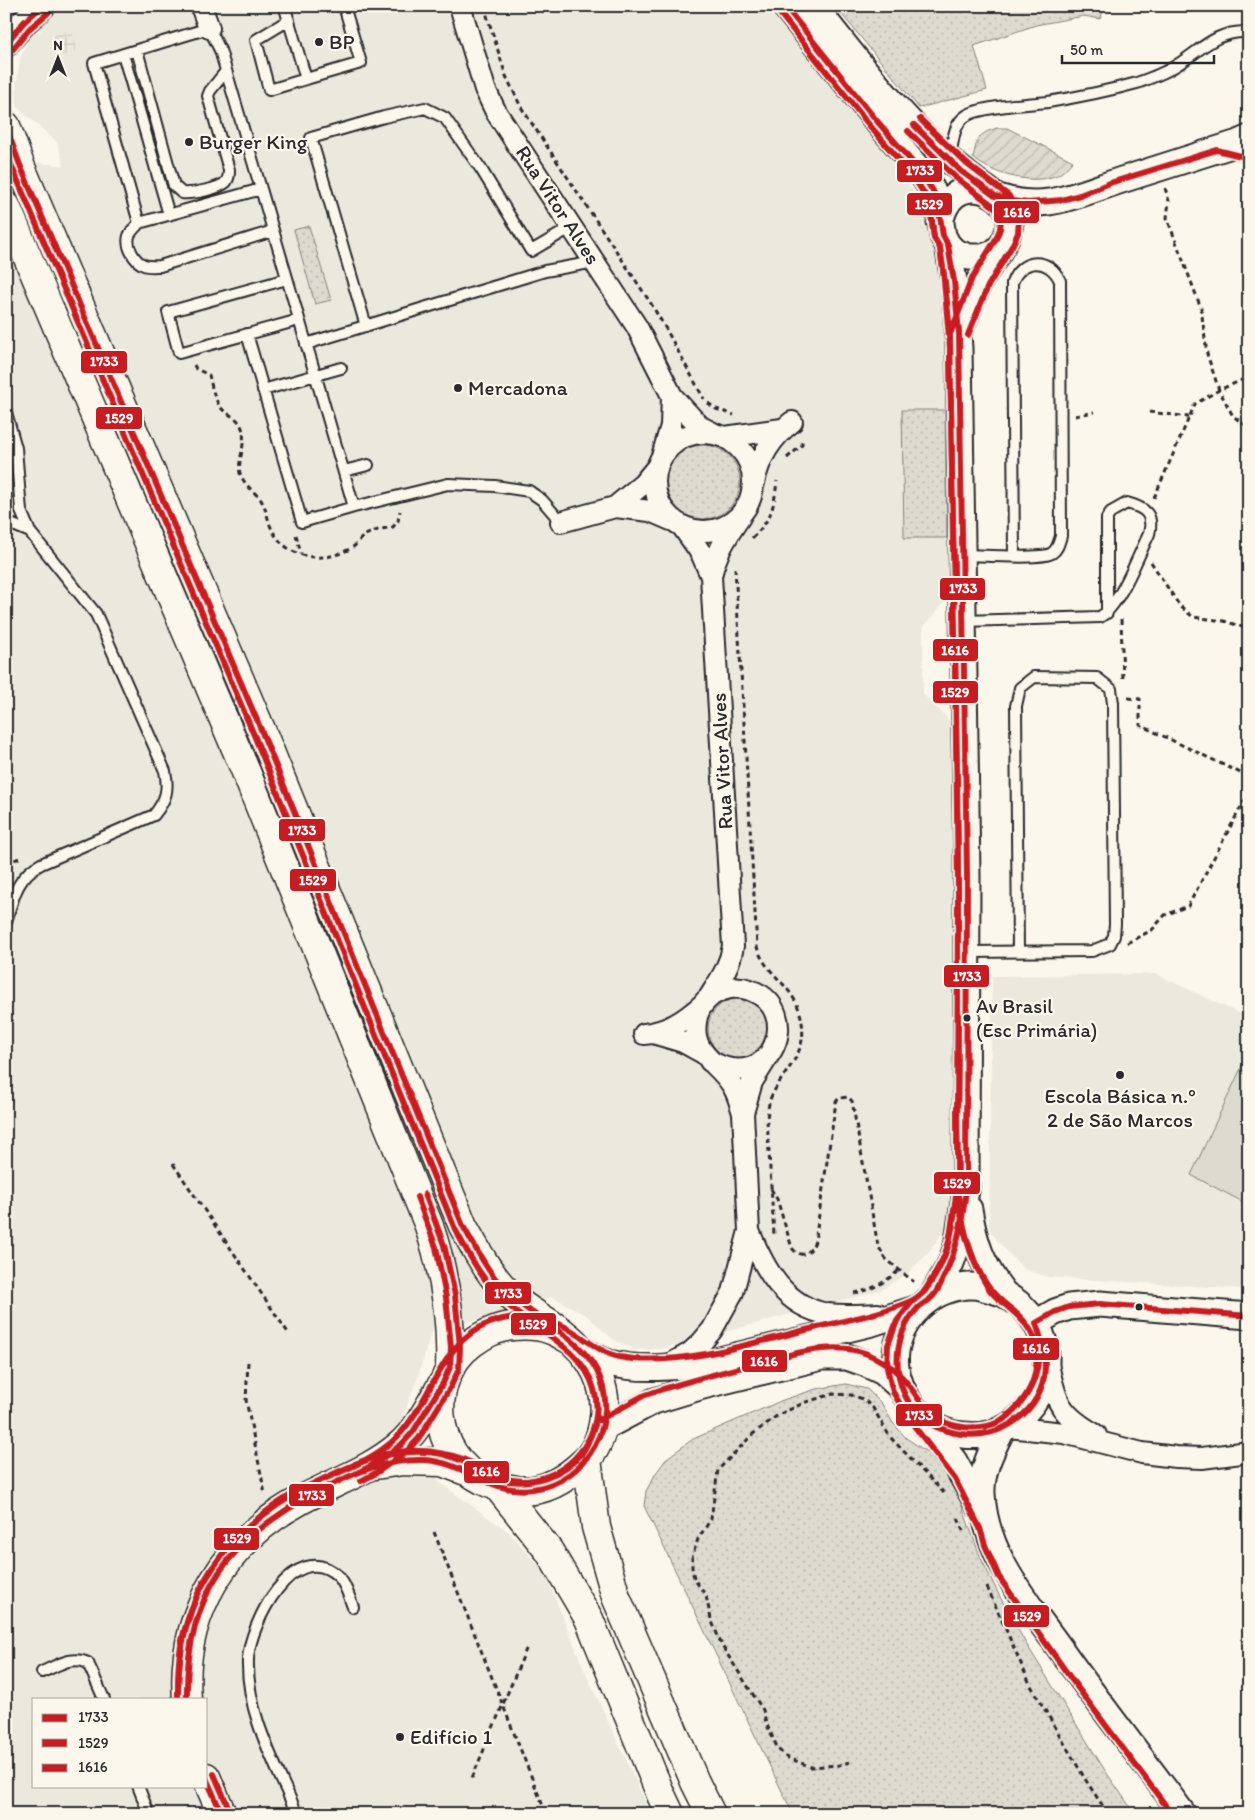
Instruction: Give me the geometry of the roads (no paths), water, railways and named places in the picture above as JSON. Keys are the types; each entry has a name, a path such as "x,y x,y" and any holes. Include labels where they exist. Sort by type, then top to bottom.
{"main road":[{"path":"6,126 20,165 262,732 463,1226 491,1274 512,1297 551,1324 576,1345 594,1366 602,1386 606,1407 603,1428 597,1445 587,1459 569,1476 547,1487 522,1491 498,1487 471,1473 442,1462 403,1461 371,1466"},
{"path":"6,206 246,772 429,1226 436,1247 446,1297 451,1347 439,1408 443,1432 454,1455 471,1473"},
{"path":"187,1698 187,1667 191,1638 200,1608 213,1580 244,1541 275,1516 299,1501 371,1466 401,1445 414,1432 446,1375 464,1349 482,1335 504,1327 527,1325 550,1330 576,1345"},
{"path":"587,1459 596,1527 616,1597 695,1782 711,1814"},
{"path":"498,1487 549,1551 589,1619 670,1814"},
{"path":"208,1782 222,1814"}],"street":[{"path":"6,43 24,22 42,6"},
{"path":"201,6 210,28"},
{"path":"210,28 218,6"},
{"name":"Rua Vitor Alves","path":"460,6 490,102 637,327 672,396 701,427 735,443 744,451 753,473 752,497 747,508 723,542 715,559 711,576 733,946 742,972 765,998 776,1015 778,1026 778,1036 774,1046 752,1082 743,1113"},
{"path":"786,6 877,121 920,171 933,191 938,203 954,281 959,332 963,621 967,952 966,1190 957,1246 951,1263 917,1306 905,1325 897,1346 896,1368 901,1388 916,1413 962,1474 988,1525"},
{"path":"814,6 885,96 961,171 993,194 1003,202 1010,219 1009,231 1004,243 994,253 982,257 969,257 955,252 944,233 945,206 955,195 964,191 978,189 993,194 1012,202 1028,204 1062,200 1249,138"},
{"path":"1217,150 1249,158"},
{"path":"959,332 980,282 1000,246"},
{"name":"Rua Vitor Alves","path":"672,396 671,426 659,462 655,479 655,491 662,507 701,553 711,576"},
{"path":"614,507 643,484 669,447 678,440 689,435 701,433 719,435 787,425 770,444 760,463 754,485"},
{"path":"561,522 614,507 650,511 678,524 706,532 724,527 740,517"},
{"name":"Rua Vitor Alves","path":"667,1366 701,1343 722,1315 733,1292 749,1231 743,1113 732,1085 725,1075 706,1057 697,1042 695,1029 697,1016 726,970 733,946"},
{"path":"765,998 756,992 736,987 716,992 679,1023 648,1033 683,1042 730,1070 751,1068 761,1063 768,1056"},
{"path":"966,1190 973,1235 978,1251 1004,1294"},
{"name":"Rua Vitor Alves","path":"749,1231 768,1273 780,1288 802,1305 825,1314 847,1316 917,1306"},
{"path":"576,1345 608,1363 625,1366 667,1366 707,1363 872,1323 917,1306 949,1290 968,1286 987,1288 1017,1301 1036,1323 1045,1345 1052,1388 1057,1401 1065,1412 1077,1424 1115,1446"},
{"path":"1036,1323 1055,1312 1069,1307 1100,1304 1249,1316"},
{"path":"603,1428 654,1401 703,1386 822,1357 847,1357 864,1363 883,1372 901,1388"},
{"path":"916,1413 928,1423 957,1435 987,1434 1005,1428 1021,1417 1032,1405 1040,1390 1045,1374 1046,1357"},
{"path":"1005,1428 1064,1433 1142,1453 1202,1458 1249,1452"},
{"path":"1005,1428 986,1464 982,1495 993,1542 1006,1572 1079,1675 1183,1814"}],"lane":[{"path":"289,20 256,40 269,90 361,63 344,6"},
{"path":"287,7 306,79"},
{"path":"139,224 94,63 210,28 220,50 354,507"},
{"path":"949,160 959,122 967,115 990,108 1047,102 1097,93 1140,82 1172,68 1212,40 1224,34 1249,32"},
{"path":"137,50 174,186 182,193 194,193 224,184 229,176 229,170 208,96 210,90 226,71"},
{"path":"123,54 169,215"},
{"path":"366,326 311,138 384,117 425,108 445,118 481,169 531,251 572,227"},
{"path":"261,188 139,224 129,237 129,245 132,254 137,260 150,266 160,266 273,231"},
{"path":"306,344 545,271 595,262"},
{"path":"962,555 1014,556 1045,556 1053,552 1061,536 1060,282 1056,272 1040,263 1032,262 1022,267 1015,275 1012,283 1014,556"},
{"path":"287,279 168,312 180,353 299,320"},
{"path":"247,334 302,522 448,484 495,486 529,491 542,500 561,522"},
{"path":"263,390 341,368"},
{"path":"6,412 16,448 21,511 30,532 96,614 165,771 167,781 166,793 162,804 154,815 41,864 27,873 15,891 6,922"},
{"path":"344,471 368,465"},
{"path":"963,621 1100,617 1108,613 1149,534 1152,523 1147,513 1137,506 1127,503 1111,512 1108,518 1108,613"},
{"path":"6,522 30,532"},
{"path":"967,952 1092,951 1110,944 1114,936 1112,698 1111,690 1096,678 1034,677 1020,688 1016,706 1018,951"},
{"path":"297,1814 258,1722 250,1695 248,1657 251,1639 269,1601 280,1585 306,1566 328,1569 339,1577 353,1607"},
{"path":"42,1672 70,1660 80,1659 88,1662 104,1698"},
{"path":"139,1788 149,1814"}],"place":[{"name":"BP","path":"319,42"},
{"name":"Burger King","path":"189,142"},
{"name":"Mercadona","path":"458,388"},
{"name":"Av Brasil (Esc Primária)","path":"967,1018"},
{"name":"Escola Básica n.º 2 de São Marcos","path":"1120,1075"},
{"name":"Edifício 1","path":"400,1737"}]}
